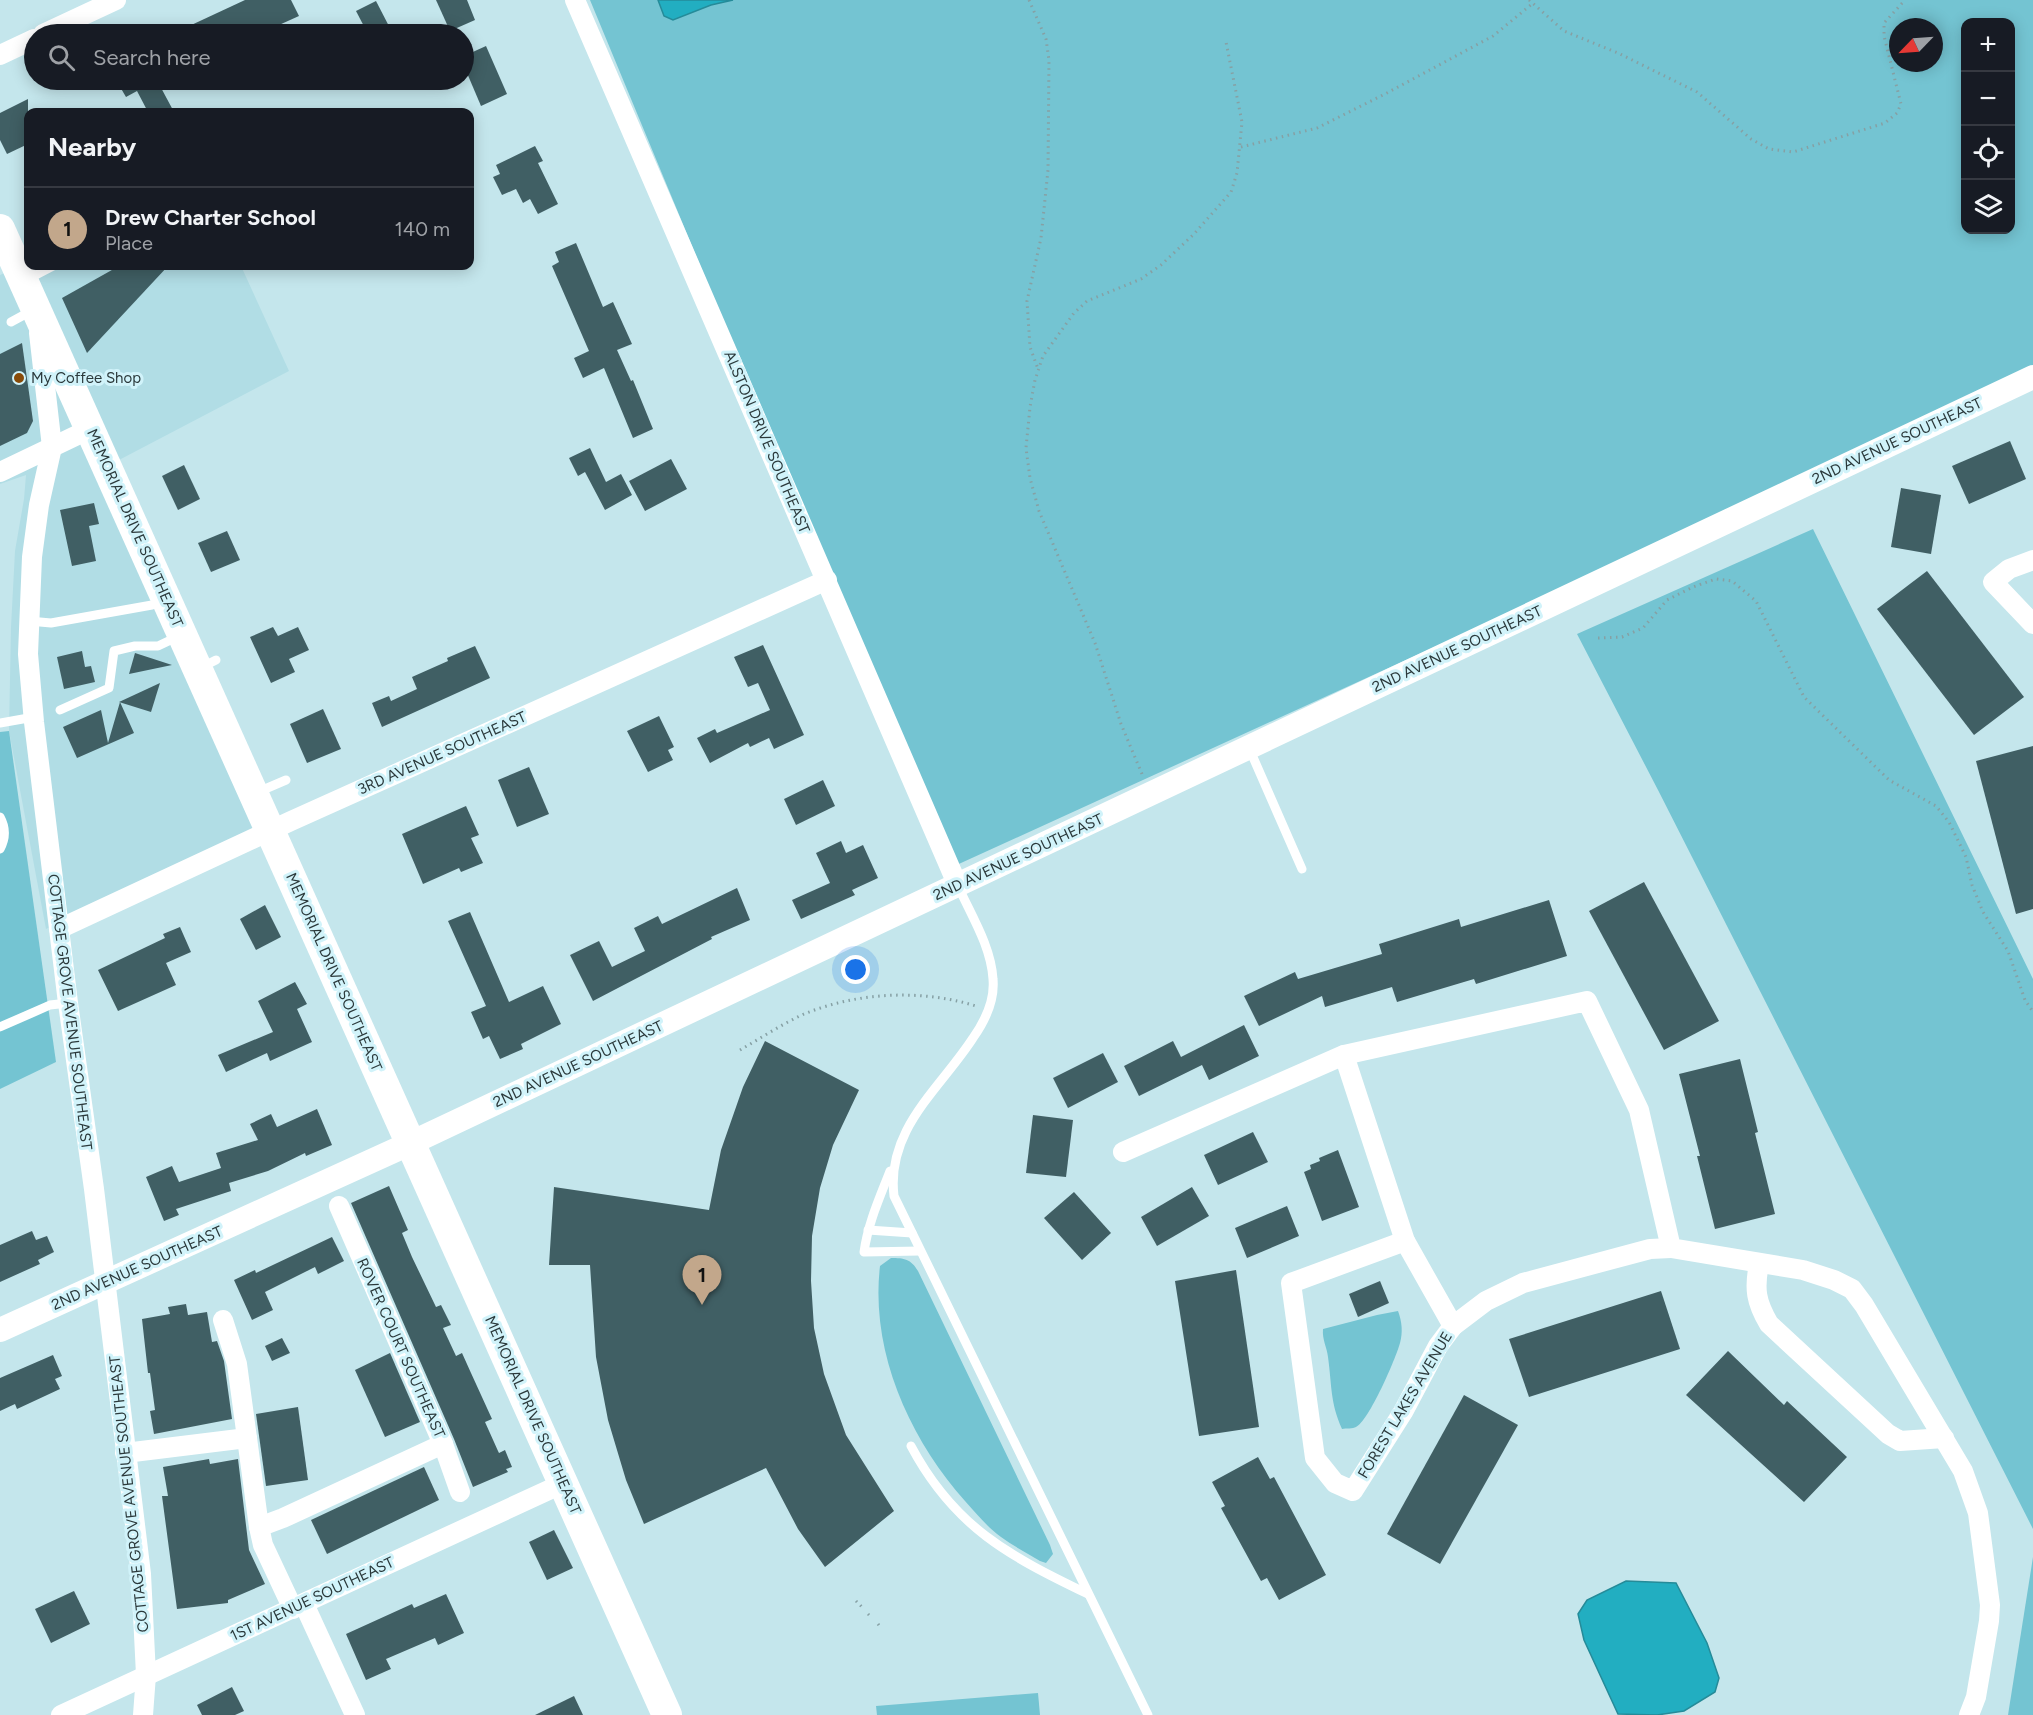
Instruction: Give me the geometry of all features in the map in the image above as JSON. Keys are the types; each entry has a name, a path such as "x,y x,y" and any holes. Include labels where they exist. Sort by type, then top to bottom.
{"main road":[{"name":"MEMORIAL DRIVE SOUTHEAST","path":"0,229 23,282 24,315 90,429 182,635 207,664 253,794 667,1715"}],"street":[{"path":"64,24 116,0"},
{"name":"ALSTON DRIVE SOUTHEAST","path":"575,0 958,885"},
{"path":"0,55 24,44"},
{"name":"COTTAGE GROVE AVENUE SOUTHEAST","path":"24,315 52,447 39,505 32,557 28,654 68,1003 94,1190 141,1574 146,1675 143,1715"},
{"name":"2ND AVENUE SOUTHEAST","path":"0,1330 411,1143 2033,377"},
{"path":"0,472 90,429"},
{"path":"2033,560 2009,569 1994,582 2033,624"},
{"name":"3RD AVENUE SOUTHEAST","path":"59,929 827,580"},
{"path":"1123,1152 1344,1055 1587,1001 1639,1110 1671,1248"},
{"name":"FOREST LAKES AVENUE","path":"1344,1055 1405,1241 1453,1326"},
{"name":"ROVER COURT SOUTHEAST","path":"339,1206 443,1444 460,1492"},
{"name":"FOREST LAKES AVENUE","path":"1405,1241 1291,1283 1315,1458 1335,1483 1353,1491 1404,1412 1438,1346 1453,1326 1486,1301 1523,1283 1650,1250 1671,1248 1803,1270 1834,1280 1852,1289 1864,1305 1963,1471 1978,1513 1990,1605 1988,1631 1976,1697 1969,1715"},
{"path":"1759,1264 1755,1283 1760,1309 1777,1332 1888,1434 1900,1441 1944,1438"},
{"path":"223,1320 237,1364 258,1527 263,1545 356,1715"},
{"path":"125,1453 247,1438"},
{"path":"258,1527 283,1518 443,1444"},
{"name":"1ST AVENUE SOUTHEAST","path":"61,1715 564,1482"}],"lane":[{"path":"23,282 46,270"},
{"path":"29,621 51,623 152,605 166,598"},
{"path":"60,710 109,688 114,651 135,646 158,646 182,635"},
{"path":"0,723 34,717"},
{"path":"1249,748 1302,869"},
{"path":"253,794 286,780"},
{"path":"0,817 5,830 4,842 0,849"},
{"path":"920,1251 864,1252 868,1230 905,1131 916,1112 960,1059 989,1011 993,981 990,962 985,945 958,885"},
{"path":"0,1027 50,1005 68,1003"},
{"path":"894,1163 892,1179 894,1196 1148,1715"},
{"path":"868,1230 912,1233"},
{"path":"911,1446 951,1506 973,1526 1029,1565 1089,1594"}],"path":[{"path":"1029,0 1046,39 1049,60 1048,170 1041,237 1027,301 1030,347 1038,370"},
{"path":"1240,147 1317,128 1493,36 1515,20 1531,2 1564,31 1629,58 1697,92 1750,138 1769,150 1793,152 1885,123 1897,113 1901,104 1884,36 1884,23 1905,0"},
{"path":"1142,774 1121,724 1095,643 1039,511 1030,478 1026,448 1030,407 1043,356 1074,313 1087,301 1141,279 1161,265 1231,192 1237,173 1242,122 1227,42"},
{"path":"1598,638 1622,637 1643,628 1667,600 1716,579 1732,581 1756,601 1804,697 1889,780 1936,806 1949,822 1966,857 1972,885 1983,912 2008,951 2025,1000 2033,1012"},
{"path":"740,1050 802,1016 822,1008 873,997 925,996 970,1004 989,1011"},
{"path":"856,1600 863,1608"},
{"path":"868,1614 872,1618"}],"shaded area":[{"path":"590,0 2033,0 2033,374 950,868"},
{"path":"658,0 733,0 711,5 673,20 664,16"},
{"path":"24,264 24,270 243,270 289,371 98,471 259,831 46,929 9,731 15,551 26,475 0,484 0,275"},
{"path":"1813,529 2033,979 2033,1529 1577,634"},
{"path":"9,731 56,1062 0,1089 0,732"},
{"path":"891,1258 907,1260 918,1271 1050,1545 1053,1554 1046,1563 1006,1540 982,1520 945,1476 911,1421 898,1392 881,1330 878,1298 880,1266"},
{"path":"1398,1311 1402,1327 1401,1339 1381,1388 1361,1422 1355,1428 1342,1429 1333,1402 1323,1329"},
{"path":"2033,1557 2033,1715 2008,1715"},
{"path":"1626,1581 1676,1583 1707,1643 1719,1678 1715,1692 1684,1711 1657,1715 1618,1714 1584,1640 1578,1614 1587,1600"},
{"path":"1038,1693 1040,1715 877,1715 876,1706"}],"building":[{"path":"245,0 291,0 299,16 281,24 193,24"},
{"path":"436,0 467,0 475,20 466,24 447,24"},
{"path":"376,1 388,24 363,24 356,11"},
{"path":"486,46 507,94 481,106 474,90 474,51"},
{"path":"122,90 162,90 172,108 146,108 137,91 126,97"},
{"path":"28,99 28,108 24,108 24,146 7,154 0,140 0,113"},
{"path":"535,146 543,161 538,163 558,204 538,214 530,199 523,203 516,189 502,195 493,177 500,174 496,165"},
{"path":"576,243 603,307 613,302 632,344 617,350 631,381 633,380 653,429 633,438 604,368 583,378 574,358 589,351 552,266 559,262 555,252"},
{"path":"112,270 164,270 87,353 62,298"},
{"path":"22,343 33,421 27,433 0,446 0,354"},
{"path":"2010,441 2026,479 1969,504 1952,466"},
{"path":"590,448 606,482 621,474 632,495 605,510 585,472 578,476 569,458"},
{"path":"671,459 687,489 645,511 629,481"},
{"path":"184,465 200,499 178,510 162,476"},
{"path":"1901,488 1941,495 1931,554 1891,547"},
{"path":"94,503 99,524 89,526 96,561 72,566 60,510"},
{"path":"227,531 240,560 211,572 198,543"},
{"path":"1927,571 2024,697 1974,735 1877,609"},
{"path":"273,627 278,636 298,627 309,650 289,659 295,672 271,683 250,637"},
{"path":"763,645 804,735 774,749 769,738 750,747 748,743 710,763 697,738 715,729 717,733 770,710 758,683 748,687 734,657"},
{"path":"475,646 490,678 382,727 372,703 389,696 391,701 417,689 412,677"},
{"path":"82,651 85,667 91,666 95,682 64,689 57,657"},
{"path":"135,653 172,665 129,674"},
{"path":"160,683 151,712 119,702"},
{"path":"120,702 134,733 77,758 63,727 101,710 108,743"},
{"path":"323,709 341,749 307,763 290,724"},
{"path":"659,716 674,747 668,750 673,760 648,772 627,731"},
{"path":"2033,746 2033,909 2016,914 1976,761"},
{"path":"529,767 549,814 517,827 498,780"},
{"path":"823,780 835,806 796,825 784,799"},
{"path":"466,806 479,835 471,838 483,863 461,872 459,868 423,884 402,834"},
{"path":"841,841 846,853 863,845 878,878 852,890 855,895 801,919 792,900 830,883 816,853"},
{"path":"1644,882 1719,1021 1664,1050 1589,911"},
{"path":"737,888 750,920 711,937 712,939 593,1001 570,955 599,941 612,967 645,951 634,928 658,916 662,924"},
{"path":"1549,900 1567,956 1476,984 1474,979 1397,1002 1392,987 1325,1007 1322,996 1259,1026 1244,996 1295,972 1298,979 1382,954 1379,944 1459,919 1461,927"},
{"path":"265,905 281,937 256,950 240,919"},
{"path":"470,912 509,1002 543,986 561,1024 521,1044 523,1049 500,1059 489,1036 483,1039 471,1012 486,1006 448,921"},
{"path":"180,927 191,952 166,963 176,985 118,1011 98,970 165,938 163,934"},
{"path":"295,982 307,1004 297,1009 312,1042 270,1061 267,1053 226,1072 218,1055 273,1032 258,1001"},
{"path":"1244,1025 1259,1056 1209,1080 1202,1065 1139,1096 1124,1066 1173,1041 1181,1057"},
{"path":"765,1041 859,1090 833,1145 820,1188 812,1236 811,1281 814,1328 824,1374 846,1435 894,1511 825,1567 798,1529 766,1468 644,1524 626,1480 608,1420 596,1357 590,1265 549,1265 554,1187 709,1210 721,1150 743,1087"},
{"path":"1103,1053 1118,1082 1068,1108 1053,1078"},
{"path":"1740,1059 1775,1214 1715,1229 1697,1156 1700,1156 1679,1074"},
{"path":"317,1109 332,1145 306,1156 305,1153 268,1171 229,1183 231,1191 176,1209 179,1215 164,1221 146,1177 172,1166 179,1182 221,1168 216,1153 258,1140 250,1124 271,1114 277,1127"},
{"path":"1033,1115 1073,1120 1066,1177 1026,1173"},
{"path":"1253,1132 1268,1162 1218,1185 1204,1155"},
{"path":"1338,1150 1359,1207 1322,1221 1304,1172 1311,1169 1310,1165 1320,1161 1319,1158"},
{"path":"389,1186 408,1230 402,1233 412,1257 436,1307 441,1305 451,1325 443,1328 456,1356 462,1353 492,1419 485,1422 499,1453 505,1450 512,1467 506,1469 508,1472 473,1487 351,1203"},
{"path":"1192,1187 1209,1216 1157,1246 1141,1217"},
{"path":"1074,1192 1111,1233 1082,1260 1044,1218"},
{"path":"1287,1206 1299,1236 1247,1258 1235,1228"},
{"path":"32,1231 36,1240 47,1236 54,1252 38,1260 40,1264 0,1282 0,1245"},
{"path":"332,1237 344,1261 318,1274 315,1267 265,1292 273,1310 252,1320 234,1280 255,1270 256,1273"},
{"path":"1236,1270 1259,1427 1199,1436 1175,1281"},
{"path":"1380,1281 1389,1303 1358,1317 1349,1294"},
{"path":"1661,1291 1680,1349 1529,1397 1509,1339"},
{"path":"186,1304 188,1315 207,1312 212,1342 217,1341 224,1361 232,1419 154,1434 150,1411 155,1410 142,1319 170,1314 168,1307"},
{"path":"282,1338 290,1353 272,1361 265,1346"},
{"path":"1728,1351 1784,1405 1787,1401 1847,1457 1804,1502 1686,1395"},
{"path":"390,1353 420,1422 385,1437 355,1370"},
{"path":"53,1355 62,1376 55,1379 60,1389 17,1409 15,1404 0,1411 0,1378"},
{"path":"1464,1395 1518,1425 1440,1564 1387,1534"},
{"path":"298,1407 308,1480 266,1486 256,1414"},
{"path":"1258,1457 1270,1479 1274,1477 1326,1575 1279,1600 1267,1578 1261,1581 1221,1508 1225,1506 1212,1482"},
{"path":"209,1459 210,1464 238,1459 249,1550 265,1584 228,1600 228,1603 177,1609 162,1496 168,1496 163,1467"},
{"path":"424,1467 439,1500 327,1554 311,1520"},
{"path":"554,1530 573,1568 547,1580 529,1542"},
{"path":"74,1591 90,1624 51,1643 35,1609"},
{"path":"446,1594 464,1633 438,1645 435,1638 386,1659 391,1669 366,1680 346,1634 412,1604 414,1608"},
{"path":"232,1687 244,1711 235,1715 202,1715 197,1705"},
{"path":"574,1696 583,1715 535,1715"}],"place":[{"name":"My Coffee Shop","path":"19,378"},
{"name":"Drew Charter School","path":"702,1305"}]}
